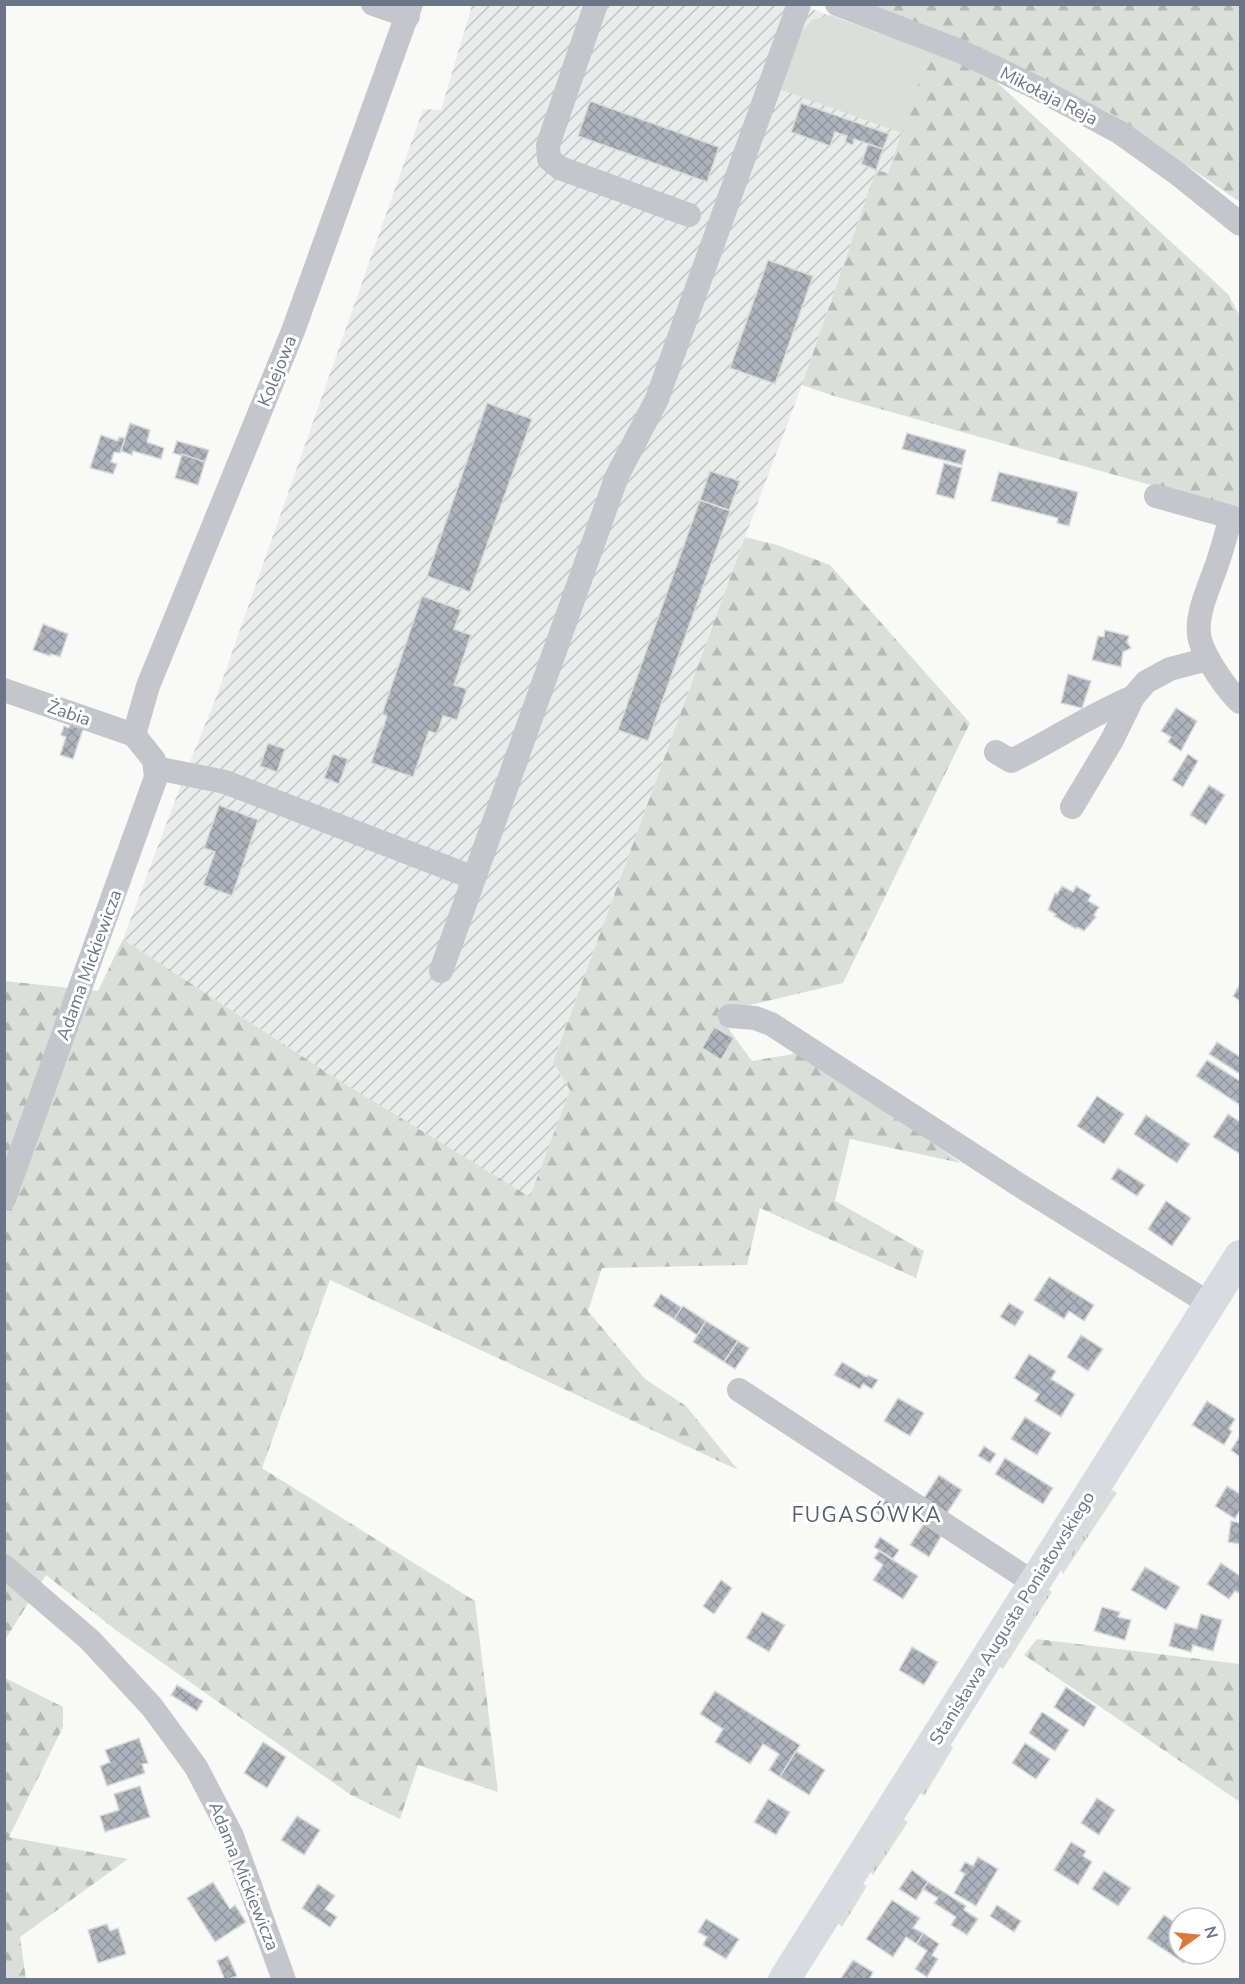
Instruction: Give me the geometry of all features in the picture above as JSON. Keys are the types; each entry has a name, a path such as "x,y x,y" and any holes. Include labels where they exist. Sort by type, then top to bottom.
{"main road":[{"name":"Stanisława Augusta Poniatowskiego","path":"784,1980 1240,1256"}],"street":[{"path":"373,4 410,10"},
{"path":"596,4 548,145 549,159 560,168 689,215"},
{"path":"441,971 617,476 657,399 799,4"},
{"name":"Mikołaja Reja","path":"837,4 962,52 1035,87 1119,132 1178,174 1240,224"},
{"name":"Kolejowa","path":"134,735 148,686 293,332 410,10"},
{"path":"1156,496 1231,517 1201,610 1199,639 1209,659 1232,694 1240,702"},
{"path":"1072,807 1112,740 1132,697 1146,682 1170,669 1209,659"},
{"name":"Żabia","path":"4,690 134,735"},
{"path":"996,752 1011,761 1050,742 1102,710 1132,697"},
{"path":"134,735 154,760 156,768 225,782 474,878"},
{"name":"Adama Mickiewicza","path":"4,1199 153,787 156,768"},
{"path":"730,1016 755,1018 771,1024 1016,1183 1210,1304"},
{"path":"739,1390 1034,1582"},
{"name":"Adama Mickiewicza","path":"4,1566 90,1640 152,1707 196,1767 232,1836 284,1980"}],"shaded area":[{"path":"472,5 801,5 929,52 888,173 876,170 802,385 553,1062 570,1090 530,1198 332,1076 123,939 217,695 423,109 441,110"}],"green space":[{"path":"872,5 1240,5 1240,202 1112,114 979,49"},
{"path":"830,15 929,52 902,133 779,89 800,33 812,20"},
{"path":"929,52 989,75 1228,294 1240,316 1240,521 1236,509 802,385 876,170 888,173"},
{"path":"745,537 777,545 830,565 970,723 843,983 717,1013 752,1061 804,1052 961,1163 850,1139 835,1201 924,1251 916,1278 760,1208 747,1265 602,1268 588,1311 645,1379 686,1406 738,1470 330,1280 262,1468 475,1601 498,1792 418,1765 400,1819 351,1795 117,1631 46,1575 5,1640 5,981 98,991 123,939 332,1076 530,1197 570,1090 553,1062"},
{"path":"1112,1490 1117,1493 1063,1574 1060,1568"},
{"path":"1048,1589 1052,1592 1003,1669 998,1666"},
{"path":"1037,1639 1240,1664 1240,1802 1024,1655"},
{"path":"5,1678 63,1707 63,1727 9,1837 128,1859 20,1937 26,1979 5,1979"},
{"path":"950,1745 953,1748 924,1796 921,1792"},
{"path":"903,1819 908,1822 873,1875 870,1871"},
{"path":"863,1884 867,1886 842,1927 838,1923"}],"building":[{"path":"590,101 719,147 707,182 578,136"},
{"path":"801,103 889,134 883,149 854,139 853,145 845,142 847,136 835,132 830,146 791,132"},
{"path":"868,144 883,149 876,170 861,164"},
{"path":"768,260 813,276 775,384 730,368"},
{"path":"487,403 532,419 470,592 427,576"},
{"path":"130,423 150,430 147,442 164,448 161,459 133,451 132,455 121,451"},
{"path":"907,433 966,450 962,465 902,449"},
{"path":"101,435 118,441 119,437 125,438 120,453 114,452 111,462 117,464 113,474 90,468"},
{"path":"177,441 209,450 205,462 173,453"},
{"path":"182,454 205,462 198,485 175,478"},
{"path":"944,463 962,468 954,499 936,494"},
{"path":"710,471 740,481 729,510 700,500"},
{"path":"999,472 1078,492 1069,526 1057,523 1058,518 991,501"},
{"path":"700,500 730,511 648,741 618,730"},
{"path":"422,596 461,610 454,629 471,635 454,685 467,689 457,720 443,716 437,734 429,731 413,777 371,763 387,716 382,714"},
{"path":"43,624 68,634 60,657 33,650"},
{"path":"1105,630 1129,636 1127,642 1131,648 1123,652 1121,667 1092,660 1098,636 1104,637"},
{"path":"1068,674 1091,681 1082,708 1061,703"},
{"path":"1176,708 1197,721 1181,751 1168,742 1171,737 1161,731"},
{"path":"72,719 85,723 73,759 60,755 66,737 61,735 64,726 69,728"},
{"path":"268,743 285,749 277,772 260,766"},
{"path":"333,754 348,759 339,784 324,778"},
{"path":"1188,754 1198,761 1183,787 1172,780"},
{"path":"1209,785 1225,795 1206,825 1190,815"},
{"path":"219,805 258,820 232,896 203,885 215,852 204,848"},
{"path":"1062,886 1073,892 1076,886 1091,895 1088,901 1099,907 1094,915 1096,917 1084,931 1077,927 1076,929 1048,910 1055,893 1057,894"},
{"path":"1240,984 1240,1001 1233,996"},
{"path":"714,1027 734,1038 721,1060 702,1048"},
{"path":"1217,1042 1240,1057 1240,1074 1209,1054"},
{"path":"1207,1060 1240,1081 1240,1105 1196,1076"},
{"path":"1097,1096 1124,1114 1104,1144 1077,1126"},
{"path":"1228,1114 1240,1122 1240,1154 1213,1137"},
{"path":"1146,1115 1190,1144 1177,1163 1134,1134"},
{"path":"1118,1168 1145,1185 1137,1196 1111,1179"},
{"path":"1166,1201 1191,1218 1172,1246 1148,1229"},
{"path":"1049,1277 1094,1305 1084,1321 1069,1311 1064,1319 1034,1300"},
{"path":"661,1294 682,1308 674,1319 653,1306"},
{"path":"1009,1303 1024,1312 1015,1326 1000,1317"},
{"path":"683,1306 706,1321 697,1335 674,1319"},
{"path":"706,1321 738,1341 724,1362 693,1342"},
{"path":"1081,1335 1103,1349 1088,1371 1067,1357"},
{"path":"738,1341 749,1348 735,1369 724,1362"},
{"path":"1029,1354 1056,1371 1051,1379 1075,1394 1061,1417 1035,1401 1039,1394 1014,1378"},
{"path":"842,1362 867,1377 868,1375 878,1380 872,1389 863,1384 860,1389 834,1375"},
{"path":"898,1398 924,1413 910,1436 884,1421"},
{"path":"1207,1401 1235,1419 1229,1429 1232,1431 1224,1445 1192,1425"},
{"path":"1025,1417 1051,1433 1037,1455 1011,1439"},
{"path":"1240,1436 1240,1457 1231,1450"},
{"path":"984,1446 996,1454 990,1463 978,1456"},
{"path":"1005,1458 1053,1488 1043,1504 995,1474"},
{"path":"939,1475 962,1490 947,1513 924,1498"},
{"path":"1227,1486 1240,1494 1240,1510 1235,1519 1215,1506"},
{"path":"886,1499 905,1511 901,1518 892,1512 888,1520 876,1513"},
{"path":"1231,1521 1240,1523 1240,1544 1228,1542"},
{"path":"925,1522 943,1533 929,1557 910,1545"},
{"path":"880,1537 899,1550 893,1559 874,1547"},
{"path":"879,1551 918,1576 903,1599 873,1580 883,1565 874,1558"},
{"path":"1221,1563 1240,1576 1239,1593 1235,1591 1229,1599 1207,1584"},
{"path":"1145,1567 1180,1587 1166,1610 1131,1590"},
{"path":"721,1580 732,1588 714,1614 703,1606"},
{"path":"1102,1607 1120,1612 1118,1617 1131,1620 1125,1640 1094,1631"},
{"path":"762,1612 785,1625 769,1652 746,1638"},
{"path":"1201,1614 1222,1620 1213,1651 1193,1645 1191,1652 1169,1646 1175,1623 1197,1629"},
{"path":"912,1647 938,1662 924,1685 899,1670"},
{"path":"177,1685 203,1701 197,1711 171,1695"},
{"path":"1066,1687 1096,1707 1084,1727 1054,1707"},
{"path":"715,1691 800,1745 780,1777 769,1770 779,1754 763,1744 750,1764 715,1742 723,1729 700,1714"},
{"path":"1042,1712 1069,1730 1055,1751 1029,1733"},
{"path":"139,1738 148,1763 142,1764 145,1773 107,1786 100,1766 110,1762 105,1750"},
{"path":"263,1742 286,1757 267,1788 244,1773"},
{"path":"1025,1743 1050,1759 1036,1779 1012,1763"},
{"path":"796,1751 825,1770 809,1795 780,1777"},
{"path":"140,1786 150,1817 105,1832 100,1816 119,1810 114,1794"},
{"path":"1097,1798 1115,1810 1099,1835 1081,1823"},
{"path":"768,1799 790,1812 776,1835 754,1822"},
{"path":"297,1816 320,1830 304,1855 281,1840"},
{"path":"1071,1842 1086,1851 1083,1856 1092,1862 1078,1885 1054,1870"},
{"path":"978,1857 998,1869 976,1906 954,1893 965,1874 960,1871 965,1862 973,1866"},
{"path":"912,1870 928,1882 916,1900 899,1889"},
{"path":"1104,1871 1131,1888 1118,1906 1092,1889"},
{"path":"213,1882 230,1909 235,1905 246,1922 215,1942 187,1898"},
{"path":"928,1882 966,1906 964,1910 978,1919 967,1935 951,1925 956,1917 934,1903 938,1898 923,1889"},
{"path":"318,1884 335,1896 325,1909 337,1917 330,1927 302,1908"},
{"path":"892,1900 920,1918 913,1928 923,1933 917,1944 906,1937 893,1957 866,1939"},
{"path":"997,1905 1021,1921 1014,1932 990,1916"},
{"path":"1164,1915 1167,1917 1167,1952 1147,1938"},
{"path":"706,1919 739,1939 726,1959 703,1945 707,1937 698,1932"},
{"path":"107,1924 110,1931 118,1928 126,1954 98,1963 88,1930"},
{"path":"923,1933 939,1944 932,1955 938,1959 927,1977 915,1969 927,1951 917,1944"},
{"path":"228,1956 237,1976 225,1980 217,1961"},
{"path":"853,1960 873,1972 869,1980 840,1980"}],"district":[{"name":"FUGASÓWKA","path":"867,1515"}]}
